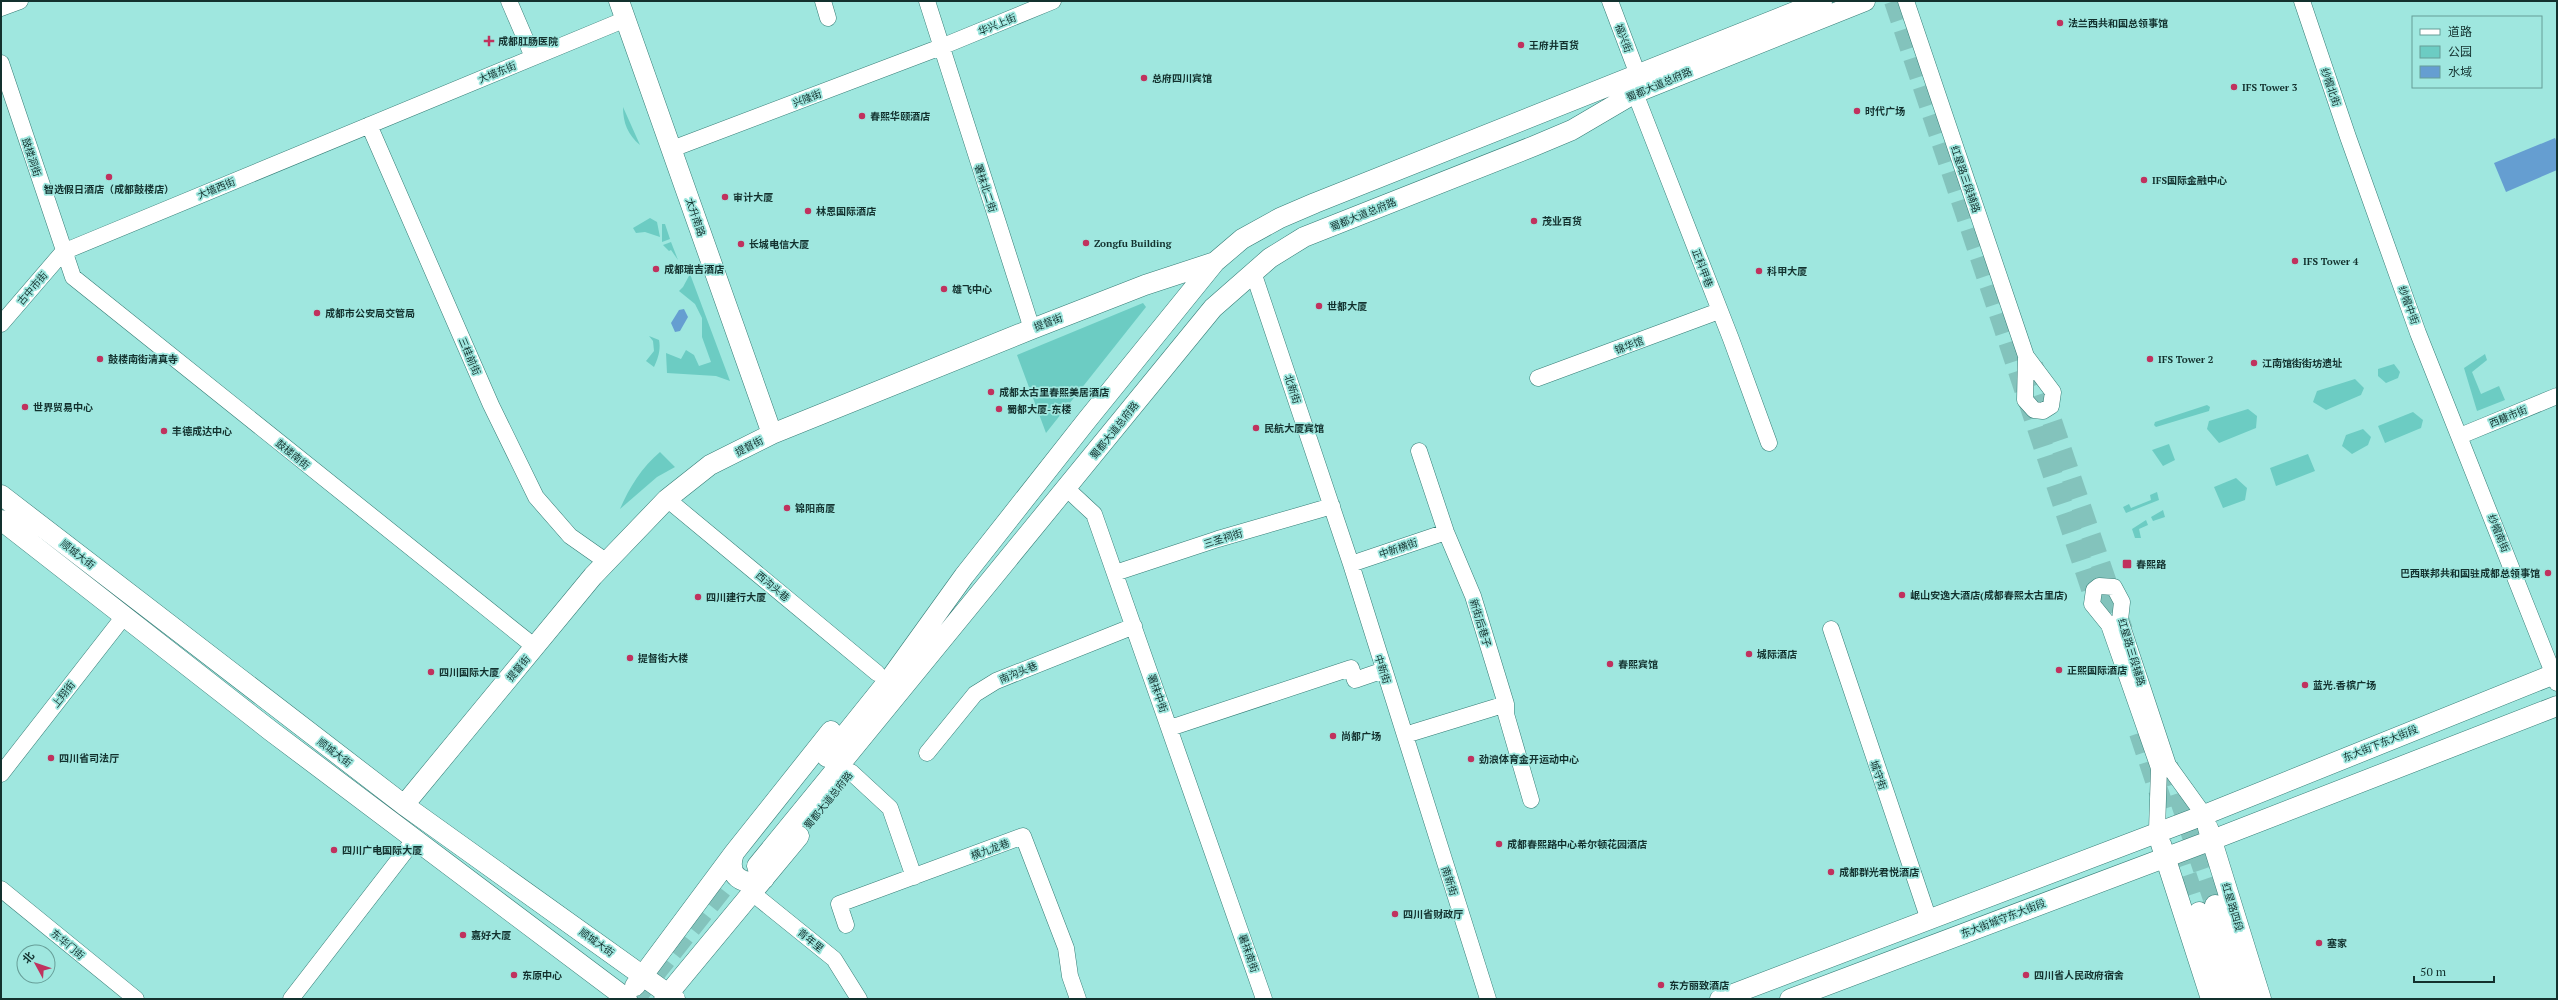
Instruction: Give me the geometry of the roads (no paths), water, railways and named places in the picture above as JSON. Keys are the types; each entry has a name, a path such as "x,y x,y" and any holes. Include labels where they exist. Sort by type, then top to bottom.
{"main road":[{"name":"蜀都大道总府路","path":"751,869 981,593 1212,308 1270,258 1304,237 1572,130 1636,84 1822,1"},
{"name":"蜀都大道总府路","path":"751,869 964,576 1087,420 1215,262 1242,239 1280,218 1636,84 1865,1"},
{"name":"太升南路","path":"625,7 672,149 772,434"},
{"name":"提督街","path":"404,805 607,562 667,499 710,465 772,434 1032,329 1145,285 1215,262"},
{"name":"顺城大街","path":"1,495 404,805 643,975 669,997"},
{"name":"顺城大街","path":"1,520 125,615 271,731 626,999"},
{"name":"蜀都大道总府路","path":"669,997 877,673 964,576"},
{"name":"蜀都大道总府路","path":"626,999 643,975 850,772 912,693 981,593"},
{"name":"东大街下东大街段","path":"2204,815 2556,677"},
{"path":"2212,840 2557,706"},
{"path":"1720,999 1929,920 2157,830 2204,815"},
{"name":"红星路四段","path":"2204,815 2261,999"},
{"path":"2157,830 2164,856 2211,999"},
{"name":"东大街城守东大街段","path":"1793,998 2164,856 2212,840"},
{"path":"2226,999 2207,909 2246,999"}],"street":[{"path":"1,8 20,1"},
{"path":"509,1 533,57"},
{"path":"823,1 828,18"},
{"name":"署袜北二街","path":"927,1 1032,329"},
{"name":"华兴上街","path":"941,47 1053,1"},
{"name":"福兴街","path":"1610,1 1636,84"},
{"name":"红星路三段辅路","path":"1906,1 2026,356"},
{"name":"纱帽北街","path":"2302,1 2361,173"},
{"name":"大墙东街","path":"369,125 533,57 625,7"},
{"name":"兴隆街","path":"672,149 941,47"},
{"name":"鼓楼洞街","path":"1,63 63,252"},
{"name":"正科甲巷","path":"1636,84 1769,443"},
{"name":"大墙西街","path":"63,252 369,125"},
{"name":"三桂前街","path":"369,125 491,405 536,497 570,536 607,562"},
{"name":"纱帽中街","path":"2361,173 2418,333 2460,436"},
{"name":"古中市街","path":"1,324 63,252"},
{"name":"鼓楼南街","path":"63,252 73,277 535,647"},
{"name":"北新街","path":"1253,272 1332,506"},
{"name":"锦华馆","path":"1538,378 1719,311"},
{"name":"西糠市街","path":"2460,436 2557,396"},
{"name":"纱帽南街","path":"2460,436 2556,677"},
{"name":"新街后巷子","path":"1420,451 1446,532 1473,596 1506,704 1506,714 1531,800"},
{"name":"署袜中街","path":"1066,488 1094,514 1233,908"},
{"name":"西沟头巷","path":"667,499 877,673"},
{"name":"中新街","path":"1332,506 1435,831"},
{"name":"三圣祠街","path":"1115,573 1218,539 1332,506"},
{"name":"中新横街","path":"1351,564 1446,532"},
{"name":"红星路三段辅路","path":"2157,830 2159,768 2110,625 2092,604 2094,590 2102,585 2114,587 2120,596 2120,620 2168,765 2204,815"},
{"name":"上翔街","path":"1,774 125,615"},
{"name":"南沟头巷","path":"927,753 975,694 996,681 1134,626"},
{"name":"城守街","path":"1831,629 1929,920"},
{"path":"1170,728 1351,668 1355,680 1384,670"},
{"path":"1405,736 1506,704"},
{"path":"850,772 890,808 914,877"},
{"name":"南新街","path":"1435,831 1488,999"},
{"name":"横九龙巷","path":"846,925 839,904 1023,836 1066,948 1070,976 1078,999"},
{"path":"291,999 414,840"},
{"name":"青年里","path":"751,869 834,958 859,999"},
{"name":"东华门街","path":"1,888 136,999"},
{"name":"暑袜南街","path":"1233,908 1264,999"}],"water":[{"path":"2555,138 2557,143 2557,170 2506,192 2494,163"},
{"path":"684,309 688,317 680,331 675,332 671,323 679,310"}],"tunnel":[{"path":"1894,1 2098,610"},
{"path":"2033,365 2123,630"},
{"path":"2139,733 2199,912"},
{"path":"2168,765 2215,905"},
{"path":"635,999 747,858"}],"place":[{"name":"法兰西共和国总领事馆","path":"2060,23"},
{"name":"成都肛肠医院","path":"489,41"},
{"name":"王府井百货","path":"1521,45"},
{"name":"总府四川宾馆","path":"1144,78"},
{"name":"IFS Tower 3","path":"2234,87"},
{"name":"时代广场","path":"1857,111"},
{"name":"春熙华颐酒店","path":"862,116"},
{"name":"智选假日酒店（成都鼓楼店）","path":"109,177"},
{"name":"IFS国际金融中心","path":"2144,180"},
{"name":"审计大厦","path":"725,197"},
{"name":"林恩国际酒店","path":"808,211"},
{"name":"茂业百货","path":"1534,221"},
{"name":"Zongfu Building","path":"1086,243"},
{"name":"长城电信大厦","path":"741,244"},
{"name":"IFS Tower 4","path":"2295,261"},
{"name":"成都瑞吉酒店","path":"656,269"},
{"name":"科甲大厦","path":"1759,271"},
{"name":"雄飞中心","path":"944,289"},
{"name":"世都大厦","path":"1319,306"},
{"name":"成都市公安局交管局","path":"317,313"},
{"name":"鼓楼南街清真寺","path":"100,359"},
{"name":"IFS Tower 2","path":"2150,359"},
{"name":"江南馆街街坊遗址","path":"2254,363"},
{"name":"成都太古里春熙美居酒店","path":"991,392"},
{"name":"世界贸易中心","path":"25,407"},
{"name":"蜀都大厦-东楼","path":"999,409"},
{"name":"民航大厦宾馆","path":"1256,428"},
{"name":"丰德成达中心","path":"164,431"},
{"name":"锦阳商厦","path":"787,508"},
{"name":"春熙路","path":"2127,564"},
{"name":"巴西联邦共和国驻成都总领事馆","path":"2548,573"},
{"name":"岷山安逸大酒店(成都春熙太古里店)","path":"1902,595"},
{"name":"四川建行大厦","path":"698,597"},
{"name":"城际酒店","path":"1749,654"},
{"name":"提督街大楼","path":"630,658"},
{"name":"春熙宾馆","path":"1610,664"},
{"name":"正熙国际酒店","path":"2059,670"},
{"name":"四川国际大厦","path":"431,672"},
{"name":"蓝光.香槟广场","path":"2305,685"},
{"name":"尚都广场","path":"1333,736"},
{"name":"四川省司法厅","path":"51,758"},
{"name":"劲浪体育金开运动中心","path":"1471,759"},
{"name":"成都春熙路中心希尔顿花园酒店","path":"1499,844"},
{"name":"四川广电国际大厦","path":"334,850"},
{"name":"成都群光君悦酒店","path":"1831,872"},
{"name":"四川省财政厅","path":"1395,914"},
{"name":"嘉好大厦","path":"463,935"},
{"name":"塞家","path":"2319,943"},
{"name":"东原中心","path":"514,975"},
{"name":"四川省人民政府宿舍","path":"2026,975"},
{"name":"东方丽致酒店","path":"1661,985"}]}
